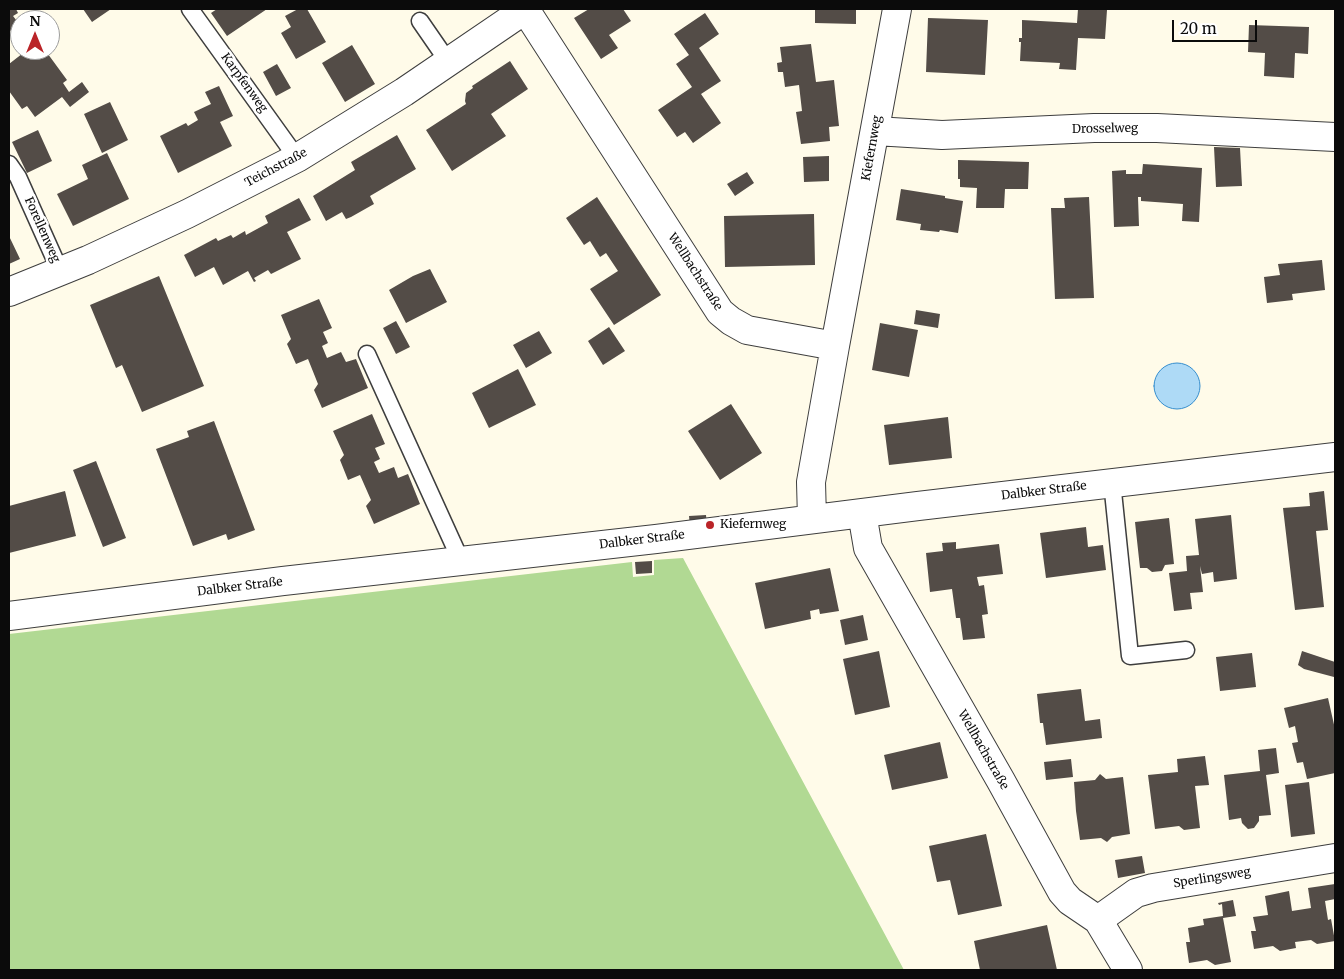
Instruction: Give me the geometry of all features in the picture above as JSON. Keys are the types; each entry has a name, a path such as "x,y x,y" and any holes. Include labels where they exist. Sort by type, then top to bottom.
{"street":[{"name":"Teichstraße","path":"9,292 187,214 297,158 448,63 525,9"},
{"name":"Wellbachstraße","path":"525,9 720,312 730,321 748,330 835,346"},
{"name":"Kiefernweg","path":"835,346 897,9"},
{"name":"Drosselweg","path":"876,131 942,134 1094,128 1157,128 1335,137"},
{"path":"812,519 811,482 835,346"},
{"name":"Dalbker Straße","path":"9,616 283,581 1335,457"},
{"name":"Wellbachstraße","path":"862,513 868,548 1062,892 1070,901 1098,920 1128,970"},
{"name":"Sperlingsweg","path":"1098,920 1136,893 1153,888 1335,858"}],"lane":[{"name":"Karpfenweg","path":"190,9 297,158"},
{"path":"420,21 448,63"},
{"name":"Forellenweg","path":"9,164 18,177 60,271"},
{"path":"367,354 461,561"},
{"path":"1112,482 1130,656 1186,650"}],"green space":[{"path":"683,558 904,970 9,970 9,634 632,562 633,577 654,575 654,560"}],"water":[{"path":"1177,363 1190,367 1196,373 1200,386 1196,399 1190,405 1177,409 1164,405 1158,399 1154,386 1158,373 1164,367"}],"building":[{"path":"9,9 16,9 10,10 9,32"},
{"path":"83,9 111,9 92,22"},
{"path":"217,9 267,9 227,36 211,13"},
{"path":"298,9 307,9 326,42 296,59 281,33 291,27 285,16"},
{"path":"589,9 623,9 631,21 609,35 618,48 601,59 574,18"},
{"path":"815,9 856,9 856,24 815,23"},
{"path":"1078,9 1107,10 1105,39 1078,38 1076,70 1059,69 1060,63 1020,61 1021,42 1019,42 1019,38 1022,38 1022,20 1077,23"},
{"path":"705,13 719,34 699,48 721,81 701,94 721,123 693,143 685,132 677,137 658,110 692,87 676,64 689,55 674,34"},
{"path":"928,18 988,20 985,75 926,72"},
{"path":"1249,25 1309,27 1308,54 1295,53 1294,78 1264,76 1265,53 1248,52"},
{"path":"811,44 816,82 834,80 839,126 829,127 830,141 801,144 796,112 802,111 799,85 785,87 783,72 778,72 777,63 782,62 780,47"},
{"path":"352,45 375,84 345,102 322,63"},
{"path":"14,60 52,60 67,80 63,83 69,92 82,82 89,92 70,107 62,97 35,117 27,106 22,109 9,91 9,64"},
{"path":"510,61 528,89 491,114 506,136 452,171 426,130 466,104 466,93 473,88 472,86"},
{"path":"277,64 291,88 276,96 263,72"},
{"path":"219,86 233,116 220,122 232,146 178,173 160,136 186,123 188,126 198,120 194,112 211,104 205,92"},
{"path":"110,102 128,140 102,153 84,114"},
{"path":"38,130 52,161 27,173 12,142"},
{"path":"397,135 416,169 370,196 374,204 346,219 342,212 326,221 313,196 355,170 351,162"},
{"path":"1214,147 1240,148 1242,186 1216,187"},
{"path":"107,153 129,199 73,226 57,194 88,179 82,165"},
{"path":"829,156 829,181 804,182 803,157"},
{"path":"958,160 1029,162 1028,189 1005,189 1004,208 976,208 977,188 960,187"},
{"path":"1143,164 1202,168 1199,222 1182,221 1183,204 1141,201 1141,197 1138,197 1139,226 1114,227 1112,171 1126,170 1126,174 1142,174"},
{"path":"747,172 754,183 735,196 727,184"},
{"path":"901,189 963,201 958,233 940,230 939,232 920,230 921,224 896,220"},
{"path":"597,197 661,295 614,325 590,289 618,271 606,253 600,257 590,241 584,245 566,218"},
{"path":"1089,197 1094,298 1055,299 1051,208 1065,208 1064,198"},
{"path":"299,198 311,220 287,232 301,259 271,274 268,270 254,278 256,281 254,282 248,271 223,285 214,267 195,277 184,255 216,238 218,241 231,235 233,238 245,231 246,235 268,223 265,216"},
{"path":"814,214 815,265 725,267 724,216"},
{"path":"9,236 20,259 9,264"},
{"path":"1322,260 1325,290 1292,294 1293,300 1267,303 1264,277 1280,275 1278,264"},
{"path":"430,269 447,302 406,323 389,290 413,276"},
{"path":"159,276 204,386 142,412 122,365 116,368 90,305"},
{"path":"319,299 332,328 323,332 328,343 322,346 327,358 341,352 346,362 356,359 368,388 322,408 314,390 318,384 308,359 296,364 287,344 291,339 281,315"},
{"path":"916,310 940,314 938,328 914,324"},
{"path":"396,321 410,347 396,354 383,328"},
{"path":"880,323 918,330 909,377 872,370"},
{"path":"609,327 625,351 603,365 588,341"},
{"path":"539,331 552,353 526,368 513,345"},
{"path":"518,369 536,405 489,428 472,393"},
{"path":"731,404 762,453 720,480 688,431"},
{"path":"372,414 385,444 375,448 380,459 374,462 379,473 394,467 398,478 408,474 420,504 374,524 366,506 371,500 360,475 348,480 340,460 344,455 333,431"},
{"path":"948,417 952,458 889,465 884,425"},
{"path":"214,421 255,530 228,540 226,534 193,546 156,449 189,437 187,431"},
{"path":"96,461 126,538 103,547 73,470"},
{"path":"65,491 76,536 9,553 9,506"},
{"path":"1324,491 1328,530 1316,531 1324,607 1295,610 1283,508 1310,506 1309,493"},
{"path":"706,515 707,526 690,527 689,516"},
{"path":"1231,515 1237,579 1214,582 1213,572 1202,574 1200,566 1203,592 1190,593 1192,609 1174,611 1169,573 1187,571 1186,556 1199,555 1195,519"},
{"path":"1169,518 1174,564 1165,565 1162,571 1152,572 1147,568 1140,568 1135,522"},
{"path":"1086,527 1088,547 1103,545 1106,570 1046,578 1040,533"},
{"path":"956,542 956,549 999,544 1003,574 977,577 979,586 984,585 988,614 982,615 985,638 963,640 960,618 956,618 952,589 930,592 926,553 943,551 942,543"},
{"path":"652,561 652,573 636,574 635,562"},
{"path":"830,568 839,611 820,614 819,609 810,611 811,619 765,629 755,583"},
{"path":"863,615 868,640 845,645 840,620"},
{"path":"879,651 890,707 855,715 843,659"},
{"path":"1302,651 1335,662 1334,677 1304,669 1298,665"},
{"path":"1252,653 1256,687 1220,691 1216,657"},
{"path":"1081,689 1085,721 1100,719 1102,738 1046,745 1043,723 1040,723 1037,694"},
{"path":"1328,698 1335,729 1335,773 1307,779 1303,762 1297,763 1292,743 1298,742 1295,726 1289,728 1284,708"},
{"path":"940,742 948,778 892,790 884,755"},
{"path":"1276,748 1279,773 1266,775 1271,815 1259,816 1259,821 1254,828 1248,829 1242,823 1241,818 1229,820 1224,775 1260,771 1258,750"},
{"path":"1205,756 1209,785 1195,786 1200,828 1184,830 1179,826 1155,829 1148,775 1178,772 1177,759"},
{"path":"1071,759 1073,777 1046,780 1044,762"},
{"path":"1100,774 1106,779 1123,777 1130,834 1112,837 1107,842 1101,838 1080,840 1074,782 1095,780"},
{"path":"1309,782 1315,834 1291,837 1285,785"},
{"path":"986,834 1002,906 958,915 950,880 937,882 929,846"},
{"path":"1142,856 1145,873 1118,878 1115,860"},
{"path":"1335,884 1335,899 1325,901 1328,920 1331,919 1335,941 1317,944 1311,940 1295,942 1296,948 1280,951 1273,946 1254,949 1251,931 1256,931 1253,917 1268,915 1265,896 1289,891 1292,911 1311,908 1308,888"},
{"path":"1233,900 1236,916 1223,918 1231,962 1215,965 1207,960 1189,963 1186,942 1190,942 1188,928 1204,925 1203,919 1223,916 1222,904 1219,905 1218,903"},
{"path":"1047,925 1057,970 980,970 974,941"}],"place":[{"name":"Kiefernweg","path":"710,525"}]}
